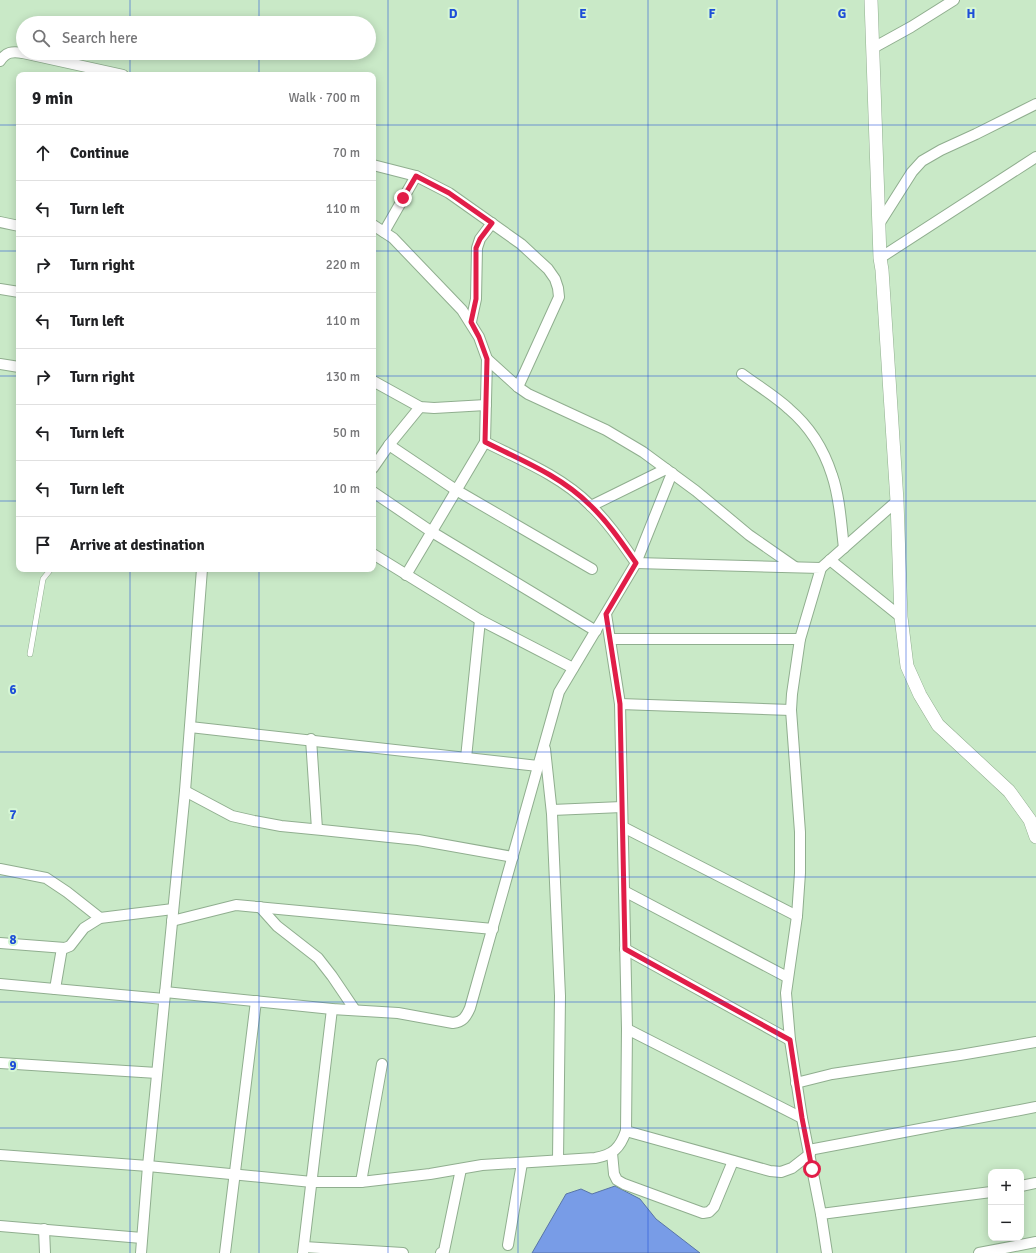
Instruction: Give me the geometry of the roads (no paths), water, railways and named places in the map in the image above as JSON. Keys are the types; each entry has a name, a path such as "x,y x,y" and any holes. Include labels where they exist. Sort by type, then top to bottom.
{"street":[{"path":"872,0 880,258 897,501 901,617 907,666 920,695 938,726 1009,792 1030,820 1036,837"},
{"path":"873,48 911,27 954,0"},
{"path":"0,61 7,53 16,51"},
{"path":"55,60 109,72"},
{"path":"879,224 912,172 922,161 941,150 1036,104"},
{"path":"880,258 1036,157"},
{"path":"376,166 416,176 449,193 521,244 548,269 555,279 559,297 518,387"},
{"path":"384,232 416,176"},
{"path":"0,222 16,225"},
{"path":"471,322 476,299 476,248 480,239 492,223"},
{"path":"376,227 393,238 462,310 471,322 479,337 487,359 485,442 406,575"},
{"path":"0,289 16,292"},
{"path":"487,359 518,387 538,399 606,430 643,452 696,491 749,535 795,567"},
{"path":"0,364 16,367"},
{"path":"742,374 789,409 806,427 818,444 832,475 837,498 844,548"},
{"path":"376,383 420,407 434,408 486,404"},
{"path":"376,464 420,407"},
{"path":"485,442 555,478 591,506 636,563"},
{"path":"389,445 456,490 592,569"},
{"path":"591,506 669,471"},
{"path":"0,984 55,989 256,1001 332,1009 398,1013 453,1023 459,1023 466,1018 493,929 559,692 636,563 669,471"},
{"path":"376,494 432,532 596,631"},
{"path":"827,1253 796,1083 790,1040 786,993 787,976 797,916 800,873 800,832 791,710 792,694 800,639 821,568 897,501"},
{"path":"376,556 480,620 573,668"},
{"path":"830,560 901,617"},
{"path":"636,563 821,568"},
{"path":"141,1253 148,1166 185,791 202,572"},
{"path":"0,1155 148,1166 312,1182 362,1182 482,1165 595,1158 603,1157 612,1153 623,1140 626,1131 627,1029 620,704 606,614"},
{"path":"466,758 480,620"},
{"path":"610,639 800,639"},
{"path":"620,704 791,710"},
{"path":"190,727 311,739 538,766"},
{"path":"311,739 317,829"},
{"path":"545,743 552,810 560,996 558,1160"},
{"path":"185,791 232,816 281,826 418,840 513,857"},
{"path":"552,810 622,807"},
{"path":"623,826 797,916"},
{"path":"0,869 46,878 67,892 100,918"},
{"path":"624,891 787,976"},
{"path":"172,920 236,905 493,929"},
{"path":"260,907 277,926 318,958 355,1010"},
{"path":"0,943 65,948 70,946 84,928 100,918 173,909"},
{"path":"55,989 62,948"},
{"path":"625,949 790,1040"},
{"path":"225,1253 256,1001"},
{"path":"332,1009 304,1250 403,1253"},
{"path":"627,1029 802,1118"},
{"path":"796,1083 832,1074 1036,1042"},
{"path":"0,1063 157,1073"},
{"path":"362,1182 382,1064"},
{"path":"626,1131 770,1171 781,1172 792,1168 809,1152 1036,1107"},
{"path":"612,1153 614,1174 617,1180 624,1184 703,1213 709,1212 714,1207 733,1161"},
{"path":"508,1244 522,1163"},
{"path":"441,1253 444,1250 460,1169"},
{"path":"1024,1185 1036,1183"},
{"path":"821,1214 988,1192"},
{"path":"0,1226 142,1238"},
{"path":"44,1229 45,1253"},
{"path":"979,1253 1010,1242 1036,1242"}],"lane":[{"path":"30,654 43,579 49,572"}],"water":[{"path":"615,1186 640,1199 656,1219 700,1253 532,1253 566,1194 581,1189 592,1194"}]}
